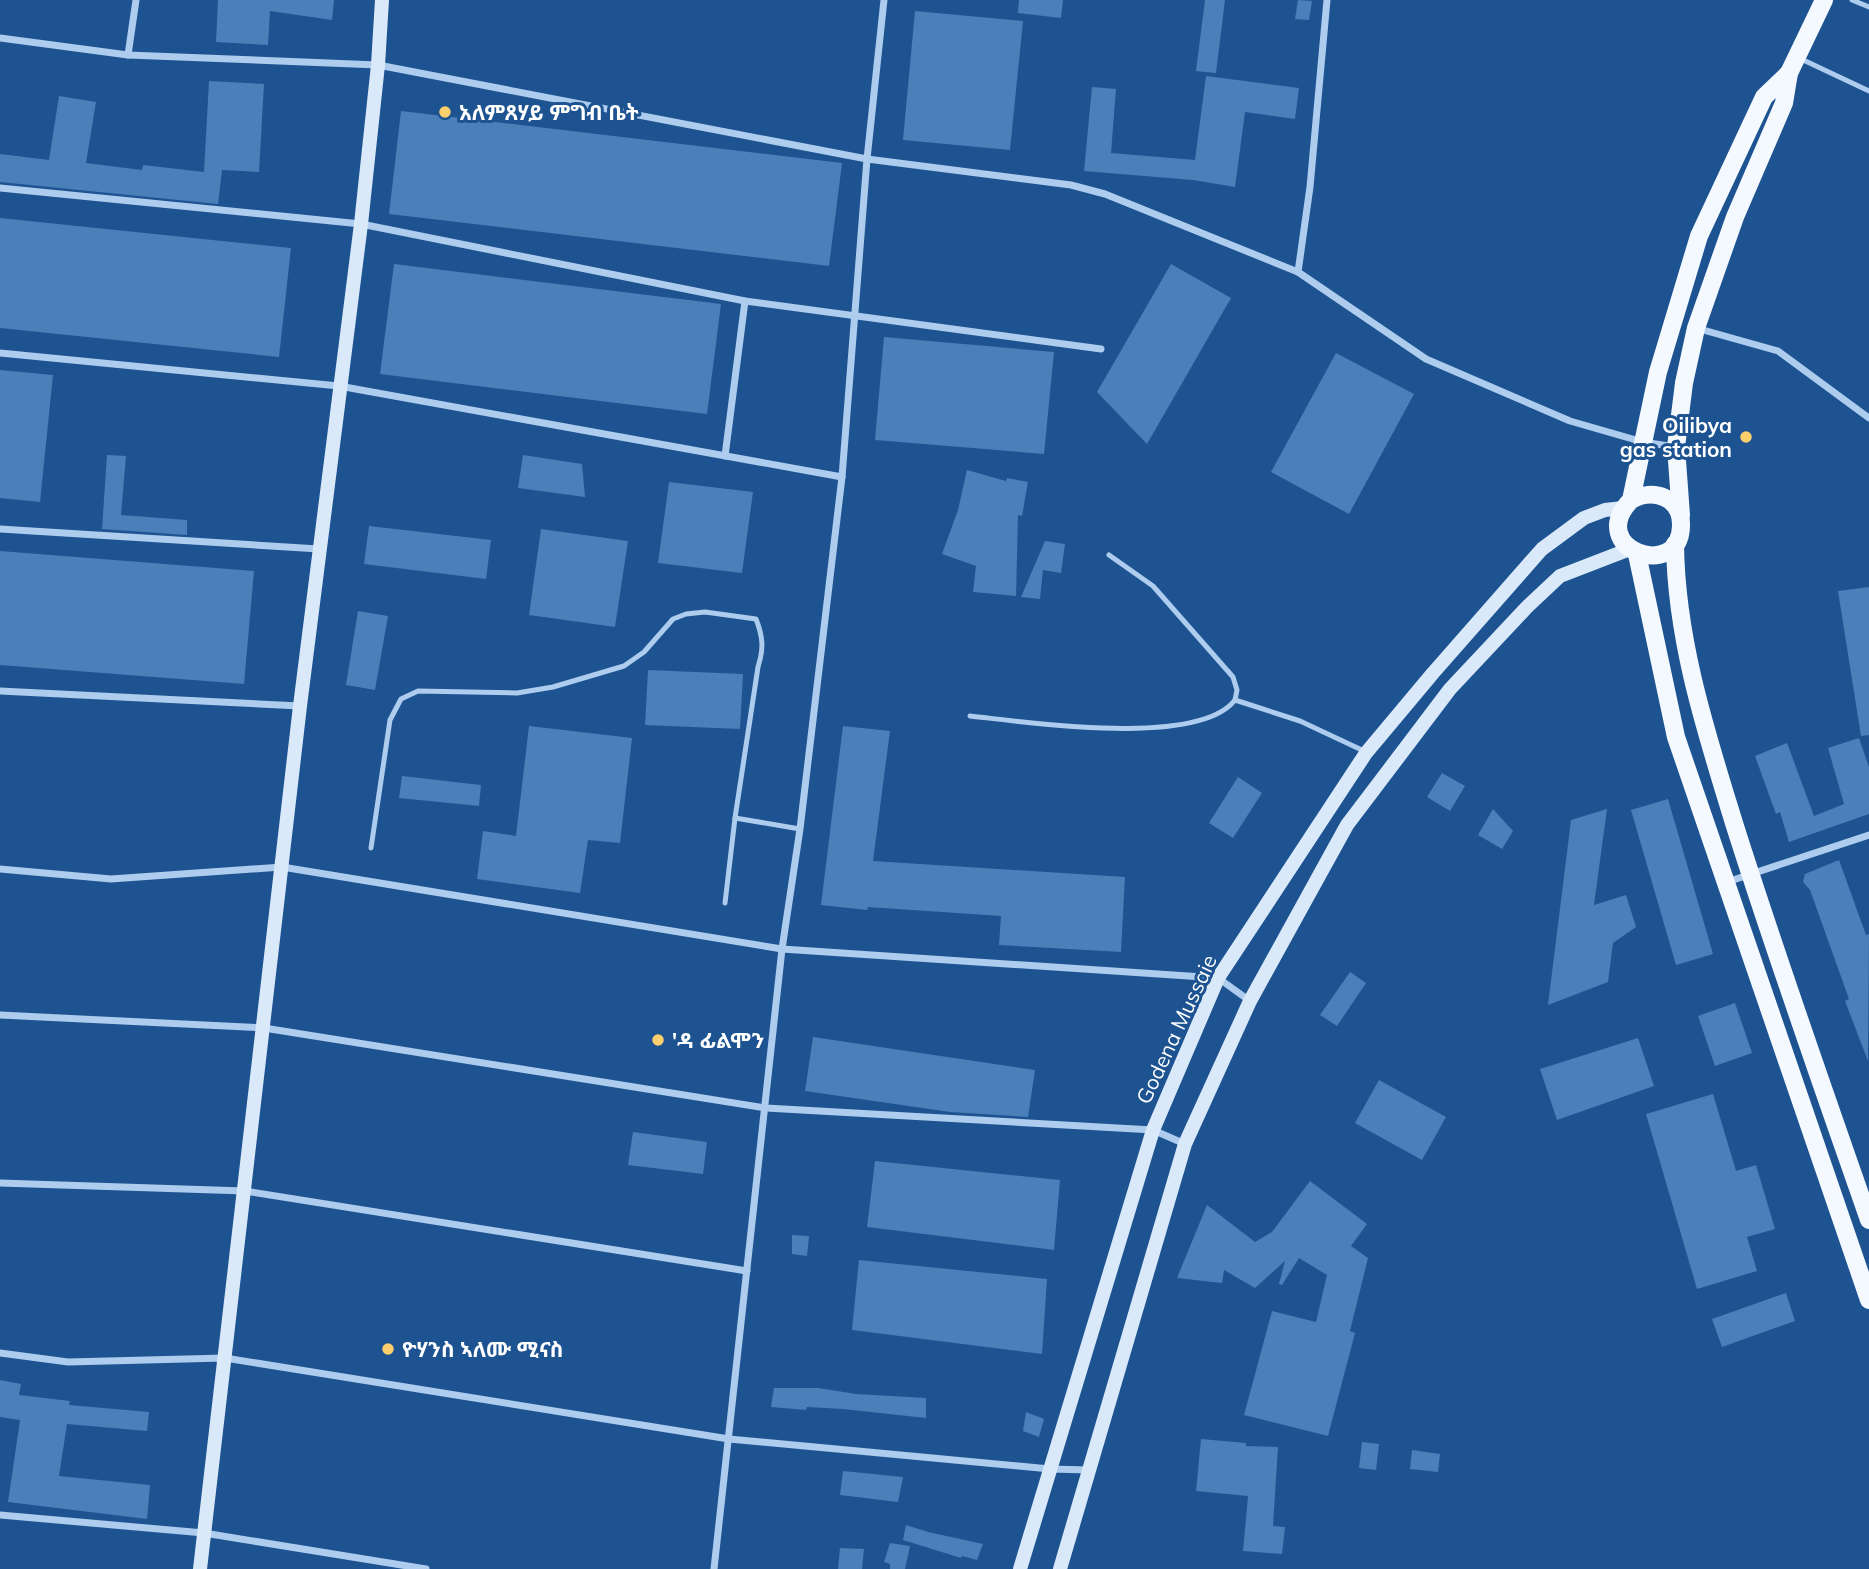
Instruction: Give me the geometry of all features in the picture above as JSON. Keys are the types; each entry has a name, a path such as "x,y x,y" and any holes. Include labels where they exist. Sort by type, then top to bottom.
{"main road":[{"path":"1824,0 1796,56 1789,74 1784,103 1735,217 1696,328 1684,383 1676,447 1681,532 1675,544 1678,598 1688,659 1704,727 1751,875 1869,1219"},
{"path":"1789,74 1764,97 1699,236 1658,372 1627,504 1618,525 1620,535 1633,552 1676,737 1869,1300"},
{"path":"1713,207 1735,217"},
{"path":"1627,504 1640,495 1661,495 1677,508 1681,518"},
{"path":"1633,552 1657,556 1675,544"},
{"path":"1676,737 1704,727"},
{"path":"1754,965 1779,957"},
{"path":"1807,1121 1832,1112"}],"street":[{"path":"128,55 136,0"},
{"path":"200,1569 300,706 361,225 382,0"},
{"path":"714,1569 782,949 800,829 842,477 867,159 884,0"},
{"path":"1298,272 1310,187 1327,0"},
{"path":"0,38 128,55 378,65 867,159 1070,185 1093,191 1298,272 1426,359 1570,421 1643,442 1676,447"},
{"path":"0,188 361,225 745,301 1101,349"},
{"path":"724,456 745,301"},
{"path":"1696,328 1778,351 1869,418"},
{"path":"0,353 339,386 842,477"},
{"name":"Godena Mussaie","path":"1020,1569 1153,1130 1218,978 1366,753 1433,673 1542,549 1584,517 1627,504"},
{"path":"0,528 319,549"},
{"path":"1060,1569 1185,1144 1250,1000 1347,825 1450,690 1527,607 1560,576 1633,552"},
{"path":"1433,673 1450,690"},
{"path":"0,691 300,706"},
{"path":"1726,883 1869,835"},
{"path":"0,869 111,879 282,867 782,949 1218,978 1250,1000"},
{"path":"0,1015 264,1028 766,1108 1153,1130 1185,1144"},
{"path":"0,1183 245,1191 747,1270"},
{"path":"0,1353 68,1362 225,1358 729,1439 1049,1469 1089,1470"},
{"path":"0,1515 204,1533 426,1569"}],"lane":[{"path":"1852,0 1869,7"},
{"path":"1796,56 1869,92"},
{"path":"970,716 1091,729 1146,727 1195,723 1221,714 1235,700 1237,690 1233,677 1153,586 1109,555"},
{"path":"372,848 390,720 401,699 418,691 517,692 553,687 624,666 644,652 673,619 705,612 756,619 762,635 763,651 758,667 735,818 725,903"},
{"path":"1235,700 1300,721 1366,753"},
{"path":"735,818 800,829"}],"building":[{"path":"218,0 334,0 332,20 270,11 268,45 216,42"},
{"path":"1019,0 1063,0 1061,18 1018,13"},
{"path":"1205,0 1225,0 1216,73 1196,71"},
{"path":"1298,0 1312,1 1309,20 1295,19"},
{"path":"915,11 1023,21 1010,150 903,140"},
{"path":"1206,76 1299,88 1295,119 1245,112 1235,187 1193,180 1084,171 1092,87 1116,89 1111,153 1195,160"},
{"path":"209,81 264,84 259,172 222,170 218,204 0,182 0,154 49,160 59,96 96,102 86,163 142,170 143,165 204,172"},
{"path":"401,111 842,163 829,266 389,214"},
{"path":"0,218 291,248 279,357 0,328"},
{"path":"394,264 721,304 707,414 380,374"},
{"path":"1171,264 1231,298 1147,444 1097,392"},
{"path":"884,337 1054,352 1044,454 875,440"},
{"path":"1336,353 1414,394 1349,514 1271,472"},
{"path":"0,370 53,375 40,502 0,498"},
{"path":"107,455 126,456 121,515 187,520 187,535 102,529"},
{"path":"523,455 582,464 585,497 518,488"},
{"path":"967,470 1006,481 1007,478 1028,482 1022,516 1018,515 1016,596 973,592 976,566 942,554 958,510"},
{"path":"669,482 753,492 742,573 658,563"},
{"path":"369,526 491,540 486,579 364,564"},
{"path":"541,529 628,541 615,627 529,615"},
{"path":"1045,541 1065,544 1061,573 1043,570 1040,599 1021,597"},
{"path":"0,551 254,571 244,684 0,665"},
{"path":"1869,587 1869,735 1861,736 1838,591"},
{"path":"358,611 388,616 375,690 346,685"},
{"path":"648,670 743,674 740,729 645,725"},
{"path":"529,726 632,738 620,843 588,840 580,893 477,879 483,831 516,836"},
{"path":"843,726 890,731 873,861 1125,877 1121,952 999,945 1001,916 868,907 867,910 821,905"},
{"path":"1859,738 1869,767 1869,814 1789,842 1780,812 1776,814 1755,756 1787,743 1814,816 1844,804 1828,748"},
{"path":"1442,773 1465,786 1450,811 1427,797"},
{"path":"402,776 481,785 479,806 399,798"},
{"path":"1238,777 1262,793 1233,838 1209,823"},
{"path":"1668,799 1713,954 1676,965 1631,810"},
{"path":"1493,809 1513,831 1502,849 1478,835"},
{"path":"1607,809 1594,905 1626,895 1636,927 1613,943 1608,982 1548,1005 1571,820"},
{"path":"1839,860 1866,935 1869,934 1868,1061 1845,1001 1849,999 1810,890 1803,882 1805,874"},
{"path":"1350,972 1366,983 1337,1026 1320,1015"},
{"path":"1735,1003 1752,1053 1715,1066 1698,1016"},
{"path":"813,1037 1035,1070 1028,1117 950,1112 805,1091"},
{"path":"1638,1038 1654,1086 1557,1120 1540,1069"},
{"path":"1379,1080 1446,1117 1422,1160 1355,1123"},
{"path":"1713,1094 1736,1171 1756,1165 1775,1229 1747,1237 1757,1271 1697,1289 1646,1114"},
{"path":"633,1132 707,1142 703,1174 628,1165"},
{"path":"875,1161 1060,1180 1054,1250 867,1227"},
{"path":"1310,1181 1367,1224 1351,1246 1368,1258 1350,1331 1355,1333 1328,1436 1244,1415 1272,1311 1316,1322 1327,1275 1299,1258 1282,1285 1279,1284 1285,1261 1255,1288 1224,1270 1222,1283 1177,1278 1207,1205 1255,1242 1272,1232"},
{"path":"792,1235 809,1236 807,1256 792,1254"},
{"path":"859,1260 1047,1279 1042,1354 852,1330"},
{"path":"1786,1293 1795,1321 1722,1347 1712,1319"},
{"path":"0,1380 21,1384 19,1395 70,1401 69,1405 149,1412 147,1431 67,1424 59,1476 150,1485 147,1519 8,1502 20,1420 0,1417"},
{"path":"774,1388 818,1388 856,1394 926,1398 926,1418 843,1409 771,1407"},
{"path":"1026,1412 1044,1419 1039,1437 1023,1431"},
{"path":"1201,1439 1246,1443 1246,1446 1278,1447 1273,1526 1285,1527 1282,1554 1243,1551 1248,1496 1196,1491"},
{"path":"1362,1442 1379,1444 1376,1470 1359,1468"},
{"path":"1412,1450 1440,1454 1438,1472 1410,1469"},
{"path":"843,1471 903,1477 898,1502 840,1495"},
{"path":"906,1525 983,1544 977,1560 962,1556 961,1558 903,1540"},
{"path":"890,1543 910,1546 905,1569 890,1569 890,1564 884,1562"},
{"path":"840,1548 864,1549 862,1569 838,1569"}],"place":[{"name":"አለምጸሃይ ምግብ ቤት","path":"445,112"},
{"name":"Oilibya gas station","path":"1746,437"},
{"name":"'ዳ ፊልሞን","path":"658,1040"},
{"name":"ዮሃንስ ኣለሙ ሚናስ","path":"388,1349"}]}
